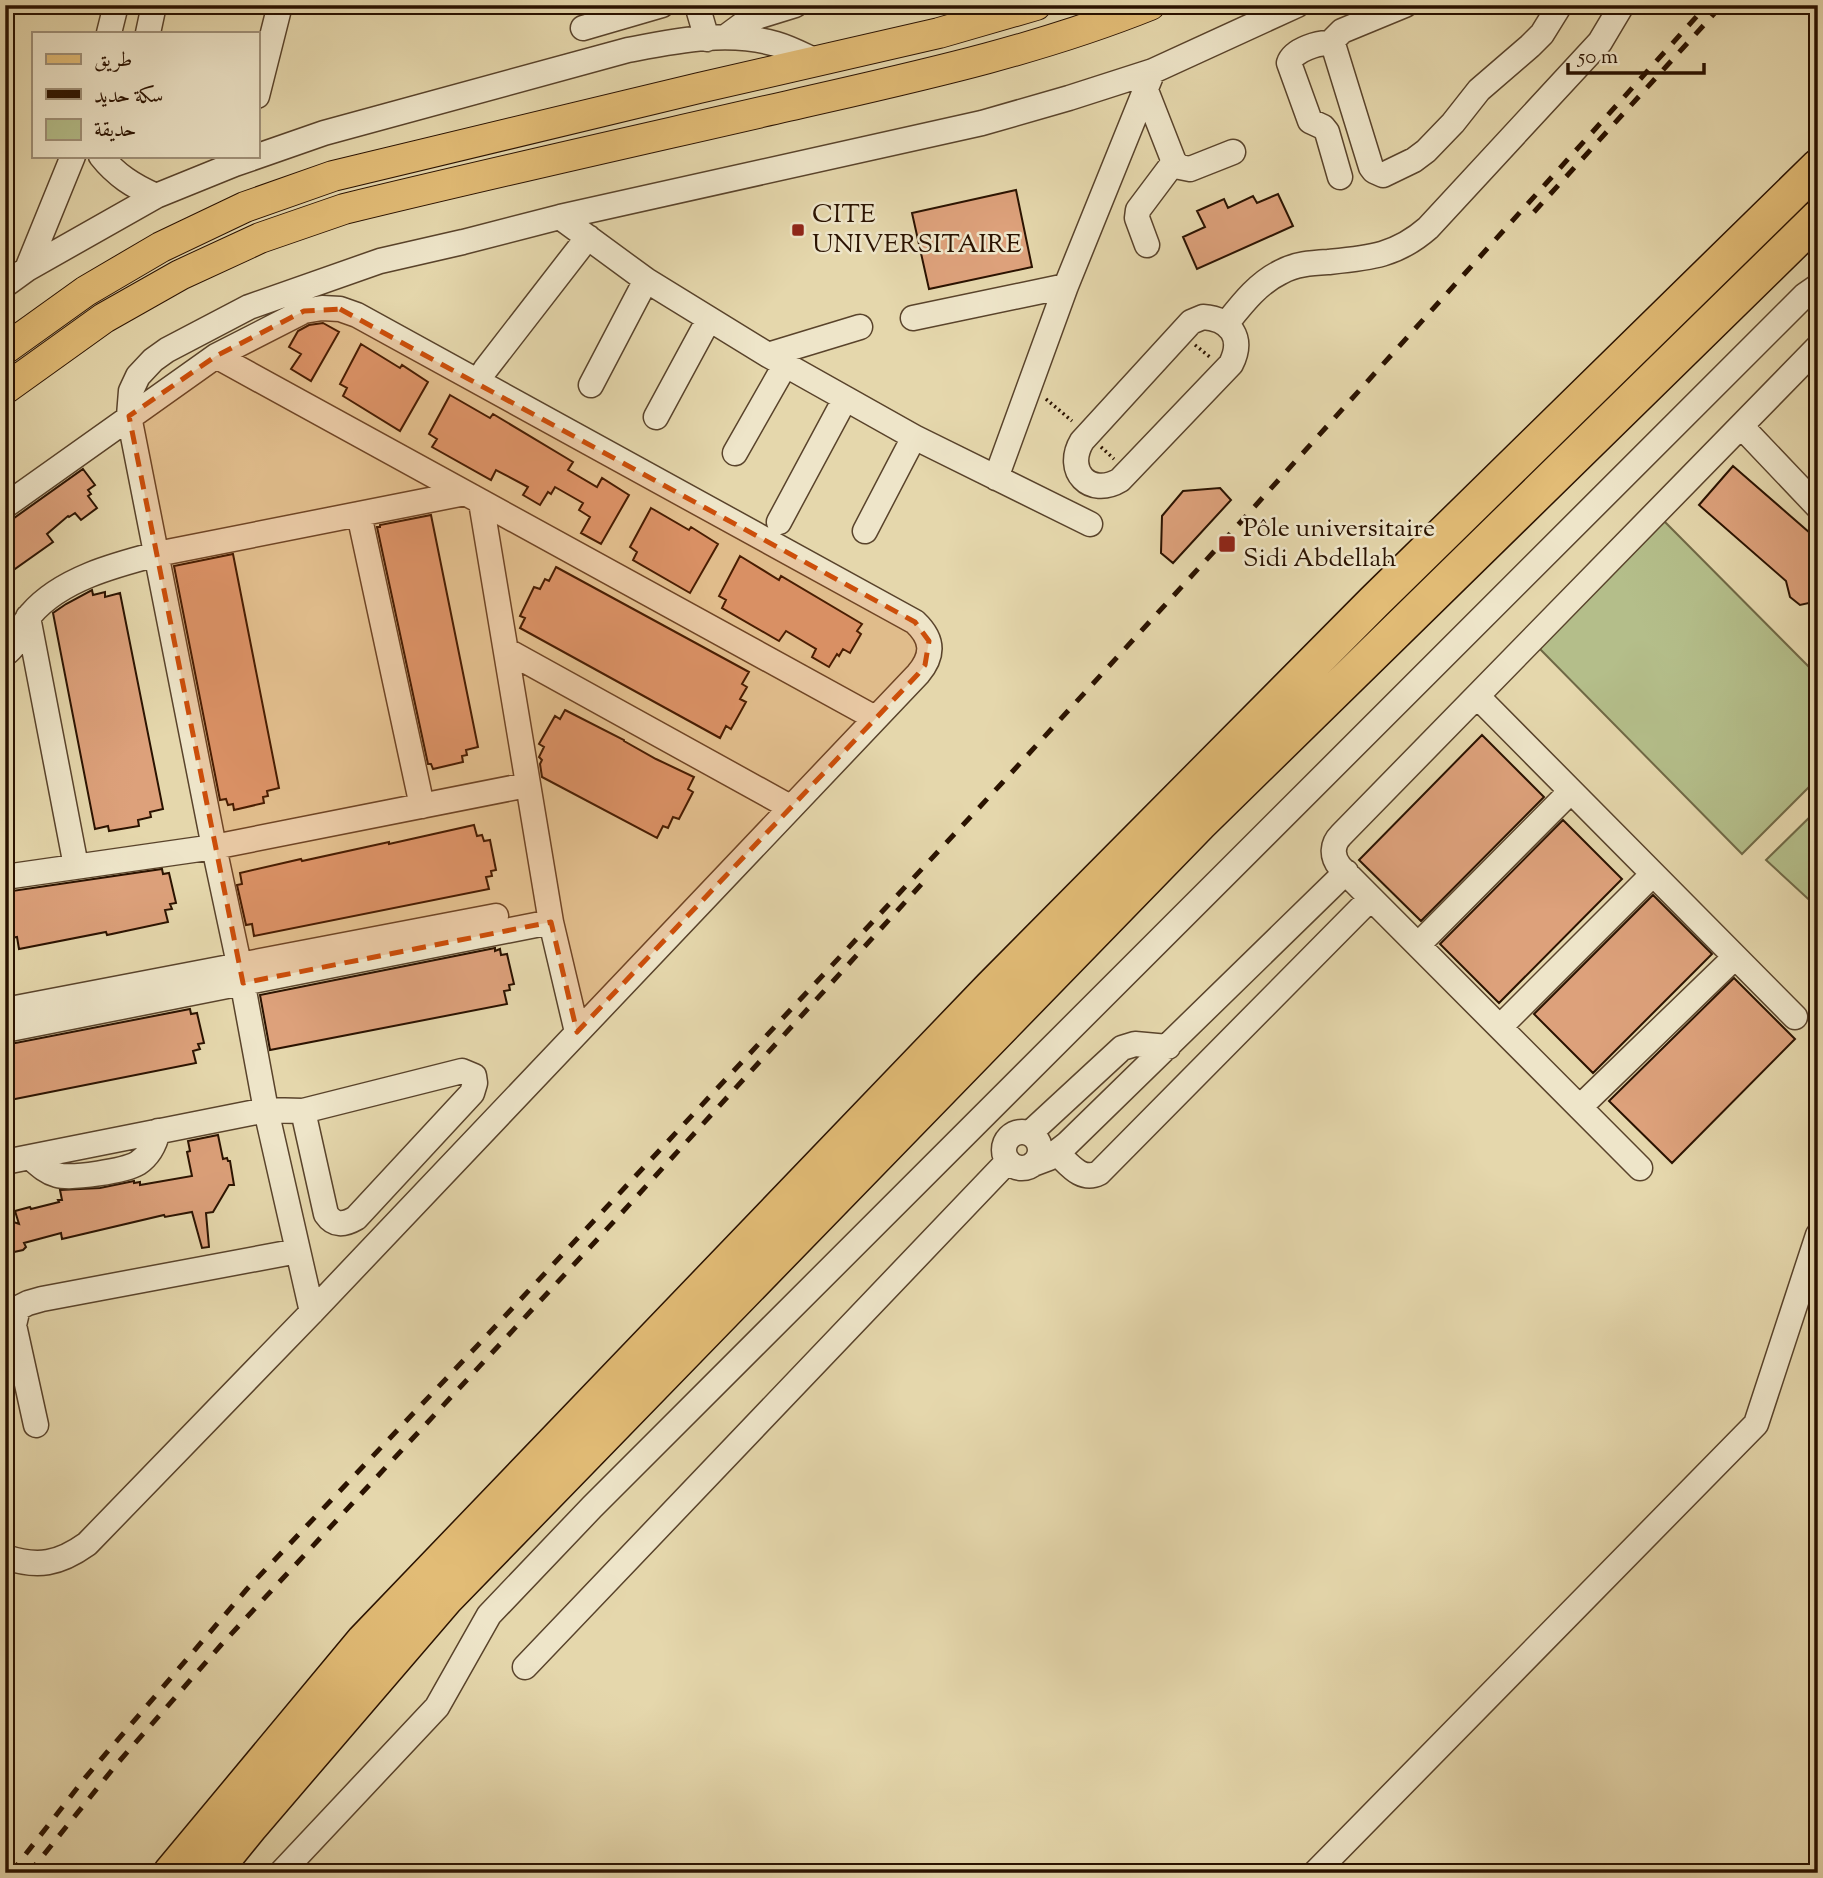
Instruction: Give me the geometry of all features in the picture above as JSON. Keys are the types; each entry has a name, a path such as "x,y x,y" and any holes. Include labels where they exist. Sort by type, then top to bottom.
{"highway":[{"path":"171,1873 364,1641 991,988 1374,602 1818,167"},
{"path":"212,1873 455,1589 1199,824 1818,218"},
{"path":"1770,265 1818,231"}],"main road":[{"path":"5,349 86,291 160,247 245,207 333,176 489,137 939,33 1036,5"},
{"path":"5,389 104,318 180,275 260,238 344,209 1004,55 1150,5"}],"street":[{"path":"109,32 116,5"},
{"path":"148,32 154,5"},
{"path":"259,88 280,5"},
{"path":"583,28 662,5"},
{"path":"697,5 717,38"},
{"path":"717,38 750,19 795,5"},
{"path":"312,1312 266,1110 129,416 131,391 138,376 153,360 167,351 249,307 380,261 560,217 982,123 1149,80 1297,5"},
{"path":"1392,8 1342,32 1334,39 1333,44 1371,167 1383,175 1426,151 1479,90 1542,34 1560,5"},
{"path":"1226,324 1252,293 1266,280 1281,272 1313,263 1389,253 1416,238 1600,42 1622,5"},
{"path":"259,156 324,133 628,50 669,43 717,38 774,43 816,61"},
{"path":"1333,44 1320,43 1292,56 1289,63 1310,121 1327,132 1340,177"},
{"path":"1149,80 1174,162 1180,167 1190,169 1233,152"},
{"path":"996,478 1066,286 1149,80"},
{"path":"27,269 72,158"},
{"path":"102,158 122,178 156,196"},
{"path":"5,285 27,269 156,196 252,158"},
{"path":"1147,244 1137,218 1138,210 1174,162"},
{"path":"560,217 646,280 776,360 914,437 1090,524"},
{"path":"485,370 587,237"},
{"path":"591,385 646,280"},
{"path":"913,318 1066,286"},
{"path":"281,1873 437,1707 489,1615 593,1507 1814,298"},
{"path":"5,506 216,356 304,311 340,309 357,315 903,615 915,622 929,641 925,665 312,1312 88,1544 57,1561 23,1562 5,1557"},
{"path":"1203,317 1216,318 1233,332 1237,343 1236,354 1225,371 1121,480 1101,487 1083,479 1075,460 1082,441 1182,332 1191,322 1203,317"},
{"path":"656,417 709,319"},
{"path":"735,453 776,360 860,327"},
{"path":"1640,1168 1346,872 1335,858 1334,848 1338,838 1818,347"},
{"path":"216,356 875,718"},
{"path":"779,522 845,398"},
{"path":"1741,426 1818,507"},
{"path":"866,531 914,437"},
{"path":"5,654 19,639 32,612 53,595 82,578 114,565 359,514 473,497"},
{"path":"473,497 506,650 549,914 577,1032"},
{"path":"359,514 422,806"},
{"path":"28,617 76,866"},
{"path":"506,650 790,807"},
{"path":"1477,696 1795,1017"},
{"path":"5,877 214,847 527,785"},
{"path":"1418,944 1571,790"},
{"path":"1168,1047 1135,1044 1122,1048 1030,1133 1017,1133 1007,1141 1005,1154 1008,1161 1019,1168 1026,1167 1057,1153 1168,1047 1346,872"},
{"path":"1500,1027 1653,874"},
{"path":"1057,1153 1081,1175 1091,1176 1103,1170 1371,898"},
{"path":"5,1030 241,974 549,914"},
{"path":"1580,1107 1735,957"},
{"path":"5,1010 241,974"},
{"path":"5,1162 30,1157 47,1171 66,1177 129,1167 149,1154 158,1131 266,1110 303,1111 462,1071 474,1076 472,1093 356,1218 347,1223 338,1224 331,1221 326,1214 303,1111"},
{"path":"1030,1133 1040,1148 1040,1154 1033,1164"},
{"path":"525,1667 1008,1161"},
{"path":"1315,1873 1756,1424 1818,1236"},
{"path":"36,1425 10,1304 28,1303 298,1251"}],"path":[{"path":"1182,332 1225,371"}],"highlighted area":[{"path":"340,309 915,622 929,641 925,665 918,674 577,1032 551,922 243,983 129,416 216,356 304,311"}],"green space":[{"path":"1663,520 1818,676 1818,778 1742,854 1536,645"},
{"path":"1818,809 1818,908 1766,860"}],"building":[{"path":"1016,190 1032,267 929,289 912,213"},
{"path":"1278,194 1293,226 1197,269 1183,237 1205,227 1197,211 1224,199 1228,208 1253,196 1257,203"},
{"path":"323,323 339,332 311,381 291,369 301,354 289,347 298,331 309,325"},
{"path":"361,344 428,382 400,431 343,396 347,388 340,384"},
{"path":"450,395 490,418 493,414 573,462 568,470 597,487 602,478 629,495 601,544 581,533 590,517 579,510 583,503 555,487 551,494 548,492 540,505 523,495 528,487 496,470 491,480 432,447 437,439 429,434"},
{"path":"1733,466 1818,540 1818,601 1800,605 1790,597 1786,581 1699,505"},
{"path":"83,469 95,485 88,490 91,494 88,496 97,508 81,520 75,513 68,516 47,534 53,542 5,576 5,521 14,518"},
{"path":"1220,488 1231,500 1173,563 1161,553 1162,516 1183,491"},
{"path":"651,508 689,530 691,527 718,544 690,593 633,560 637,552 630,547"},
{"path":"431,515 478,747 466,750 467,755 462,756 463,762 433,769 431,764 428,764 377,527"},
{"path":"233,554 279,788 267,791 268,796 263,797 264,803 234,810 233,804 228,805 226,799 220,800 174,566"},
{"path":"740,556 779,580 781,576 862,624 857,631 861,634 850,653 843,649 829,667 812,657 816,649 786,631 779,641 722,608 726,600 719,596"},
{"path":"556,567 749,672 742,684 747,687 740,699 746,702 731,729 726,726 720,738 520,628 525,618 520,616 534,587 540,589 545,579 549,581"},
{"path":"92,590 93,595 105,592 105,597 120,593 163,809 150,812 151,817 138,820 139,826 109,831 108,826 95,829 53,613"},
{"path":"565,710 694,777 688,789 693,792 679,819 673,817 668,828 663,826 657,838 542,777 542,760 539,757 544,747 539,744 555,716 560,719"},
{"path":"1482,735 1544,797 1421,921 1359,860"},
{"path":"1563,820 1622,879 1499,1003 1440,944"},
{"path":"474,825 477,836 482,835 484,841 490,840 496,870 491,871 492,876 486,877 489,889 254,936 252,924 246,925 237,885 242,884 240,873"},
{"path":"162,869 163,874 169,873 176,903 170,904 172,909 165,910 168,922 19,949 17,937 11,938 11,934 5,934 5,892"},
{"path":"1653,895 1712,954 1593,1073 1534,1014"},
{"path":"495,948 495,951 500,949 501,955 507,954 514,984 509,985 510,990 504,991 507,1004 270,1050 260,995"},
{"path":"1734,978 1795,1039 1672,1163 1609,1101"},
{"path":"190,1009 191,1014 197,1013 204,1043 198,1044 200,1049 193,1051 196,1063 5,1101 5,1045"},
{"path":"218,1135 223,1159 230,1161 234,1185 229,1185 213,1212 206,1213 209,1247 202,1248 192,1212 164,1215 62,1239 61,1233 24,1243 26,1247 23,1250 5,1254 5,1219 19,1224 15,1211 59,1202 58,1200 62,1200 60,1190 100,1188 134,1181 140,1182 140,1185 192,1176 187,1152 190,1151 188,1141"}],"railway":[{"path":"11,1873 85,1778 247,1589 1002,783 1707,5"},
{"path":"1534,212 1722,5"},
{"path":"29,1873 116,1765 221,1645 618,1217 928,877"}],"place":[{"name":"CITE UNIVERSITAIRE","path":"798,230"},
{"name":"Pôle universitaire Sidi Abdellah","path":"1227,544"}]}
